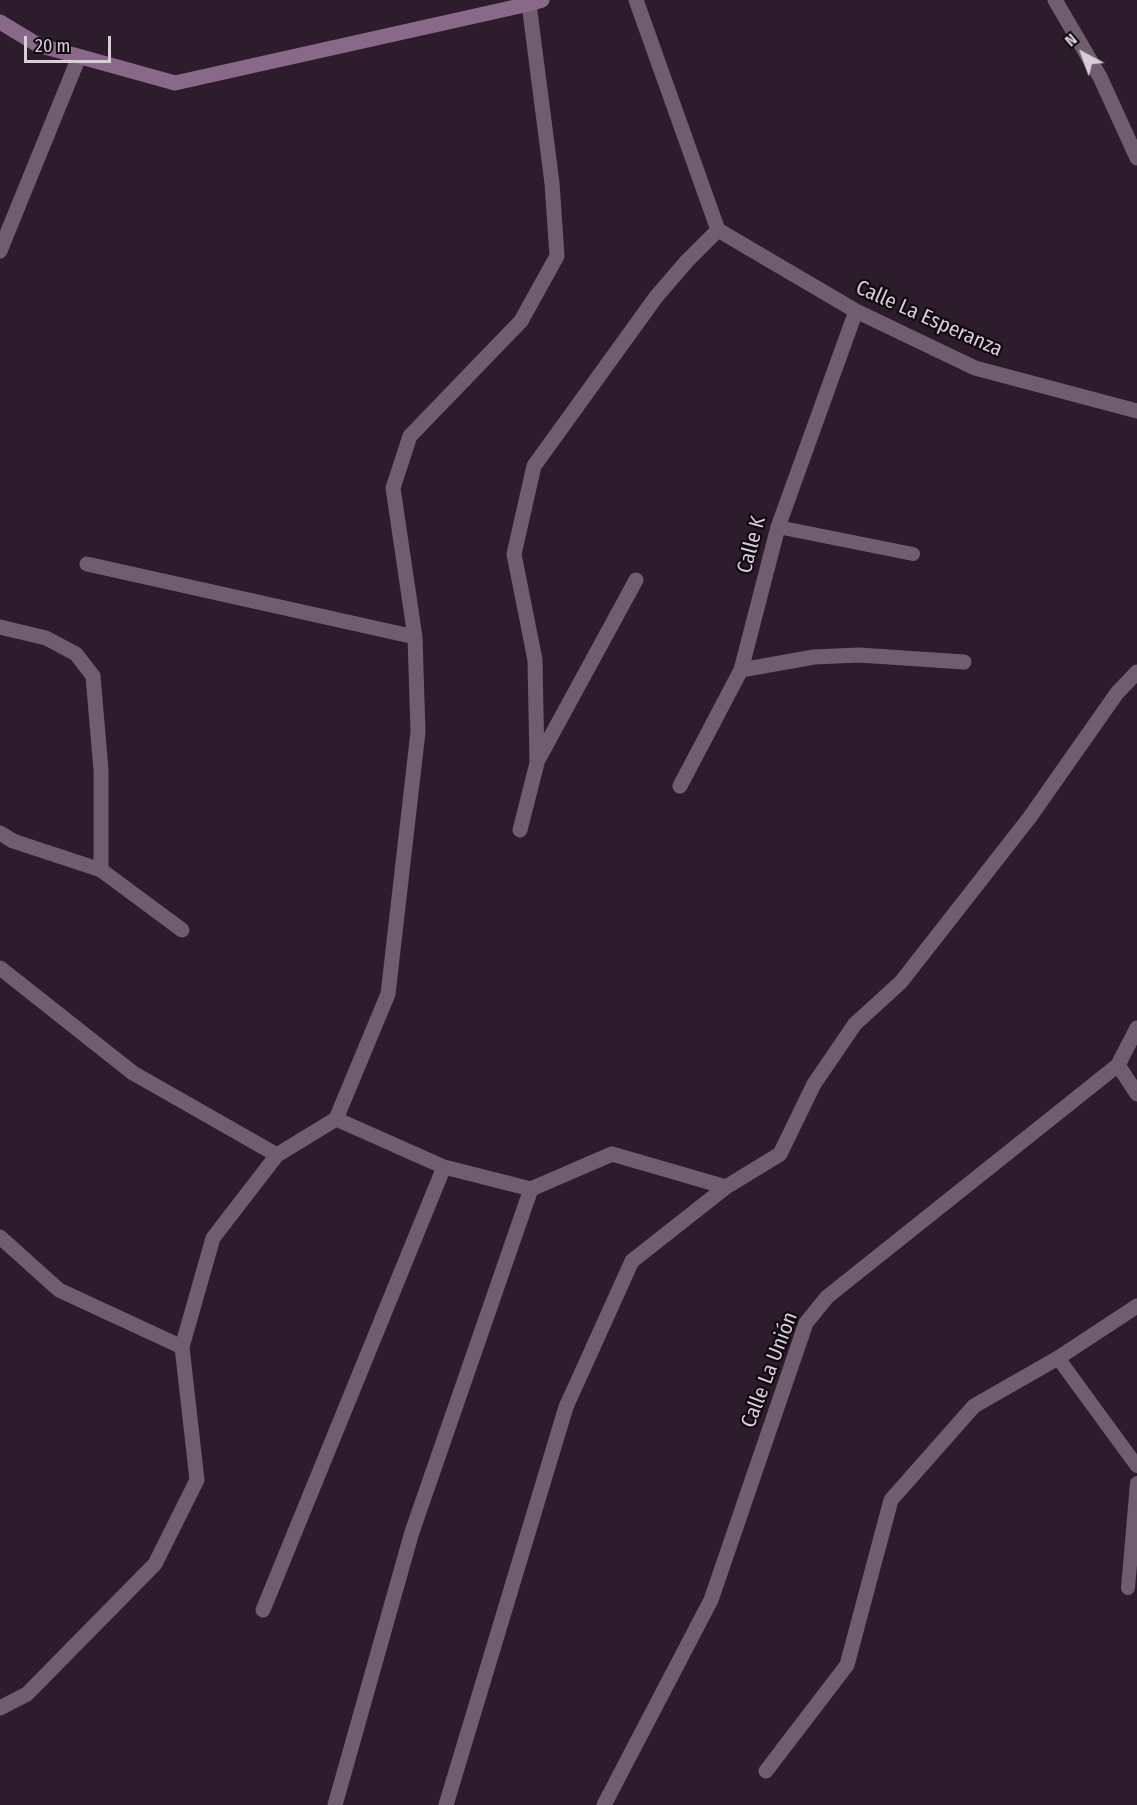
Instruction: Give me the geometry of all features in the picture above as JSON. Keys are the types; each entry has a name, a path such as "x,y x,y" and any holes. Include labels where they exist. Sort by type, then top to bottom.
{"main road":[{"path":"0,22 38,45 175,82 536,2"}],"street":[{"path":"537,763 535,660 514,554 534,466 656,297 718,230 636,0"},
{"path":"1055,0 1100,77 1137,158"},
{"path":"0,1708 27,1695 155,1564 197,1480 182,1347 213,1238 277,1155 336,1119 388,993 418,732 416,637 393,488 411,436 521,321 557,256 536,2"},
{"path":"0,251 79,57"},
{"name":"Calle La Esperanza","path":"718,230 856,311 975,368 1137,411"},
{"name":"Calle K","path":"680,786 741,670 778,527 856,311"},
{"path":"87,564 416,637"},
{"path":"520,831 537,763 636,580"},
{"path":"0,627 46,638 76,654 93,676 101,770 101,870"},
{"path":"741,670 814,657 859,655 964,662"},
{"path":"446,1805 566,1407 632,1261 726,1186 780,1154 814,1084 855,1023 901,982 1030,817 1117,693 1137,672"},
{"path":"0,833 13,841 101,870 182,930"},
{"path":"0,968 132,1073 277,1155"},
{"name":"Calle La Unión","path":"604,1805 711,1600 806,1323 827,1297 1118,1065 1137,1028"},
{"path":"1118,1065 1137,1094"},
{"path":"336,1119 444,1167 531,1189 612,1154 726,1186"},
{"path":"263,1610 444,1167"},
{"path":"335,1805 412,1532 531,1189"},
{"path":"0,1237 58,1290 182,1347"},
{"path":"766,1771 847,1665 891,1500 974,1406 1058,1358 1137,1306"}],"lane":[{"path":"778,527 913,554"},
{"path":"1058,1358 1137,1466"},
{"path":"1128,1588 1137,1483"}]}
